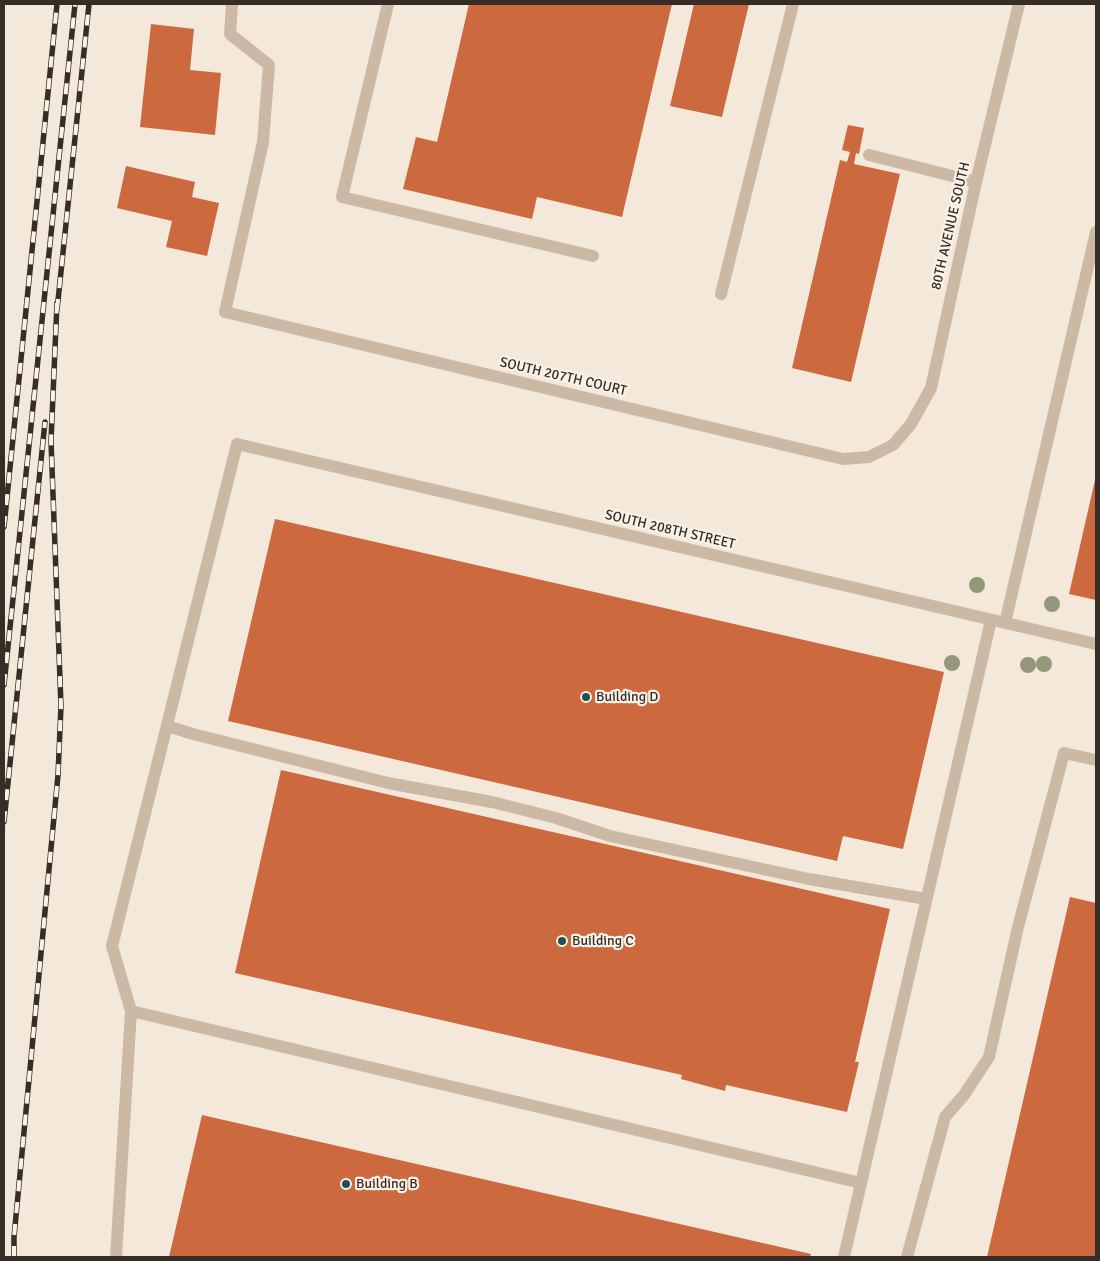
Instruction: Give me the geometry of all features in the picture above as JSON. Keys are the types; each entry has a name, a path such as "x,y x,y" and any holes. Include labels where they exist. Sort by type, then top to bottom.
{"street":[{"name":"SOUTH 207TH COURT","path":"232,4 230,34 269,65 264,142 225,312 843,459 869,457 893,444"},
{"path":"388,4 342,197 593,256"},
{"path":"721,294 794,4"},
{"name":"80TH AVENUE SOUTH","path":"893,444 911,424 931,388 976,182 1019,4"},
{"path":"869,155 976,182"},
{"path":"1005,623 1096,232"},
{"name":"SOUTH 208TH STREET","path":"167,726 237,444 1096,644"},
{"path":"844,1257 991,620"},
{"path":"116,1257 131,1011 112,946 167,726 388,783 492,802 556,818 610,836 808,879 926,899"},
{"path":"907,1257 945,1117 964,1095 989,1057 1018,927 1064,753 1096,760"},
{"path":"131,1011 861,1183"}],"building":[{"path":"469,4 672,4 622,217 537,197 532,219 403,189 416,137 437,142"},
{"path":"694,4 749,4 722,117 670,106"},
{"path":"151,24 194,29 190,70 221,73 215,135 140,127"},
{"path":"848,125 864,128 859,154 856,153 854,164 900,174 851,382 792,368 840,160 847,162 850,152 842,150"},
{"path":"126,166 195,182 192,197 219,203 207,256 166,247 172,221 117,208"},
{"path":"1096,480 1096,600 1069,594"},
{"name":"Building D","path":"275,519 944,672 903,849 843,836 837,861 228,721"},
{"name":"Building C","path":"281,770 890,909 855,1062 859,1062 847,1112 726,1085 725,1091 681,1079 682,1075 235,973"},
{"path":"1070,897 1096,903 1096,1257 987,1257"},
{"name":"Building B","path":"202,1115 811,1254 810,1257 169,1257"}],"railway":[{"path":"4,527 57,4"},
{"path":"4,685 75,4"},
{"path":"57,310 89,4"},
{"path":"14,1257 14,1237 58,775 61,706 51,441 57,303"},
{"path":"4,822 45,422"}],"place":[{"name":"Building D","path":"586,697"},
{"name":"Building C","path":"562,941"},
{"name":"Building B","path":"346,1184"}]}
